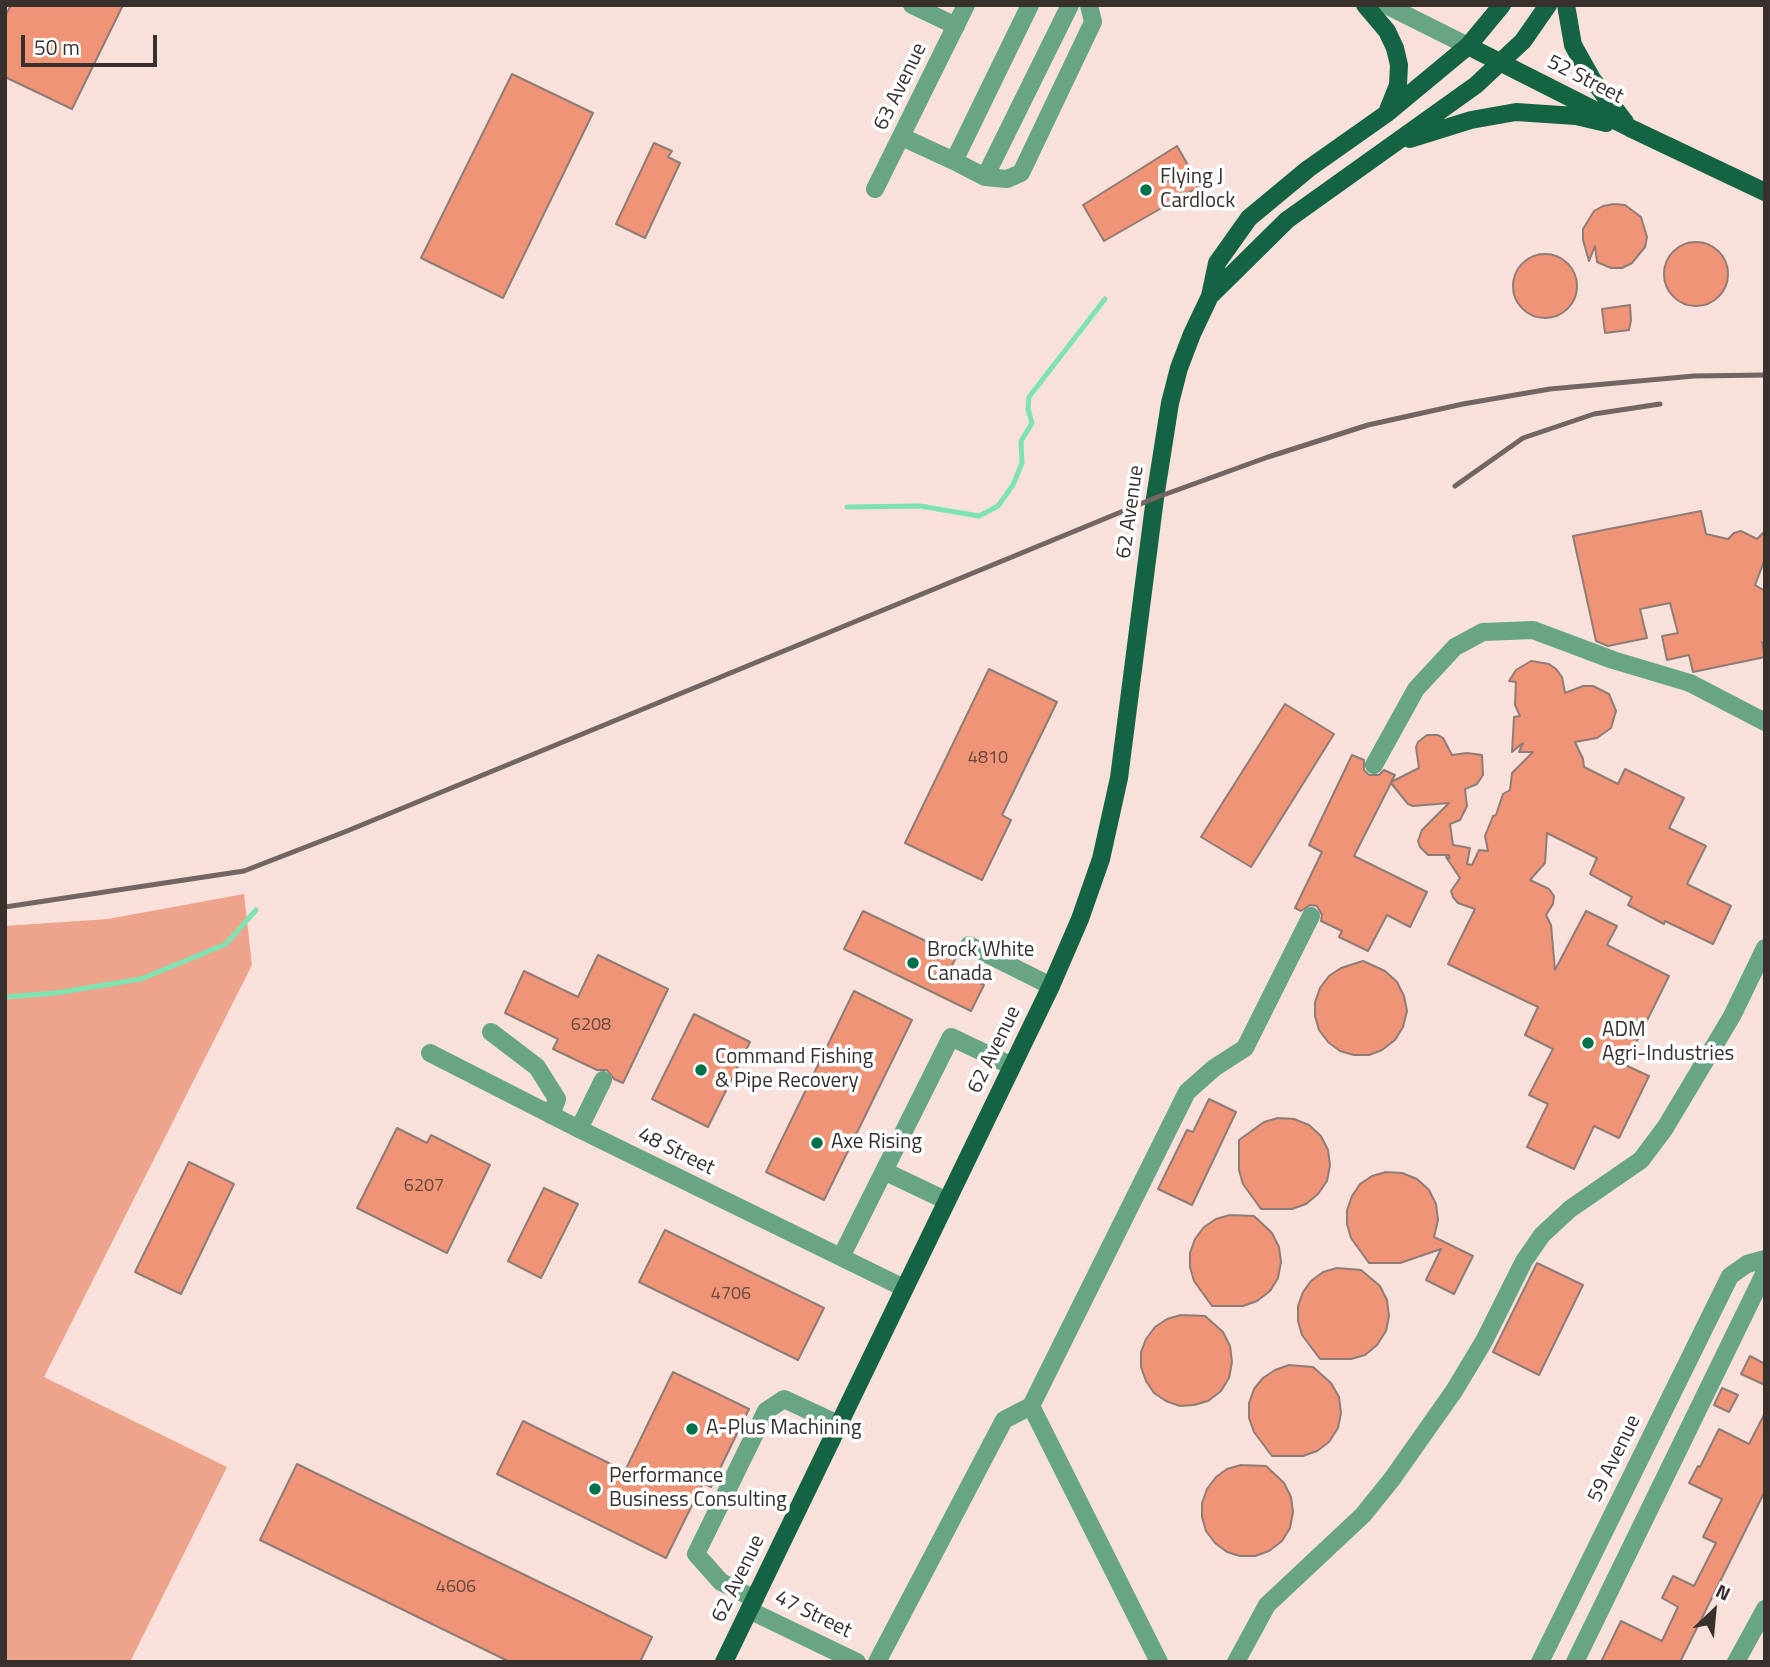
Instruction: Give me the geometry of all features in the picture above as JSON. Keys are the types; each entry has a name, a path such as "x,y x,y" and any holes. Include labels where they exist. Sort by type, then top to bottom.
{"main road":[{"path":"1365,5 1387,31 1399,65 1398,85 1386,114"},
{"name":"62 Avenue","path":"724,1662 1051,986 1080,919 1101,859 1112,816 1170,403 1179,368 1210,296 1217,263 1249,218 1308,169 1386,114 1468,46 1502,5"},
{"name":"62 Avenue","path":"1210,296 1287,220 1476,85 1523,41 1548,5"},
{"path":"1566,5 1573,45 1592,79 1630,128"},
{"name":"52 Street","path":"1468,46 1630,128 1765,192"},
{"path":"1396,143 1471,120 1517,112 1576,116 1630,128"}],"street":[{"path":"912,5 956,26"},
{"name":"63 Avenue","path":"875,189 966,5"},
{"path":"954,161 1030,5"},
{"path":"985,177 1070,5"},
{"path":"902,136 985,177 1007,180 1021,173 1093,22 1089,5"},
{"name":"52 Street","path":"1387,5 1468,46"},
{"path":"1374,765 1416,689 1455,648 1483,632 1534,631 1613,660 1690,683 1765,722"},
{"path":"877,1662 1004,1420 1031,1406 1187,1092 1214,1068 1245,1048 1311,916"},
{"path":"969,944 1051,986"},
{"path":"1237,1662 1267,1605 1363,1515 1392,1479 1454,1391 1484,1341 1524,1261 1542,1235 1570,1209 1641,1160 1665,1128 1732,1016 1765,948"},
{"path":"491,1032 537,1067 557,1099 551,1115"},
{"path":"841,1257 951,1037 1012,1066"},
{"name":"48 Street","path":"430,1053 904,1288"},
{"path":"579,1129 603,1080"},
{"path":"884,1171 947,1201"},
{"name":"59 Avenue","path":"1540,1662 1730,1276 1747,1264 1765,1259"},
{"path":"1575,1662 1765,1272"},
{"name":"47 Street","path":"838,1424 784,1399 766,1411 696,1554 722,1582 752,1604 857,1662"},
{"path":"1031,1406 1159,1662"},
{"path":"1736,1662 1765,1609"}],"shaded area":[{"path":"244,894 252,965 44,1377 227,1467 130,1662 5,1662 5,926 108,919"}],"building":[{"path":"11,5 123,5 72,109 5,77 5,16"},
{"path":"512,74 593,113 503,298 421,258"},
{"path":"654,143 672,151 668,157 680,163 645,238 616,224"},
{"path":"1177,146 1200,186 1104,241 1083,205"},
{"path":"1614,204 1625,205 1641,217 1647,237 1645,247 1632,263 1622,268 1611,268 1597,262 1595,246 1589,261 1583,240 1583,229 1594,211"},
{"path":"1696,242 1708,244 1719,251 1726,262 1726,286 1719,297 1708,304 1696,306 1684,304 1673,297 1666,286 1664,274 1666,262 1673,251 1684,244"},
{"path":"1545,254 1557,256 1568,263 1575,274 1575,298 1568,309 1557,316 1545,318 1533,316 1522,309 1515,298 1513,286 1515,274 1522,263 1533,256"},
{"path":"1630,305 1629,330 1605,333 1602,309"},
{"path":"1701,511 1706,534 1728,539 1741,531 1757,539 1765,531 1765,559 1755,585 1765,591 1765,642 1762,642 1765,657 1693,672 1689,655 1667,660 1662,636 1678,633 1670,603 1640,609 1647,638 1608,646 1596,641 1573,536"},
{"path":"1531,661 1549,664 1556,669 1562,677 1565,693 1583,686 1593,686 1609,694 1616,711 1611,728 1597,738 1575,742 1584,767 1618,784 1625,769 1684,798 1669,828 1706,846 1687,884 1731,906 1713,944 1665,921 1664,924 1628,905 1632,897 1590,874 1597,858 1547,833 1545,863 1530,880 1549,889 1554,896 1553,904 1546,915 1551,925 1555,970 1586,911 1617,926 1607,945 1669,976 1625,1065 1649,1076 1619,1138 1594,1126 1574,1169 1527,1147 1548,1104 1529,1095 1553,1049 1525,1035 1538,1007 1448,964 1475,909 1458,903 1453,897 1451,891 1460,878 1446,857 1450,858 1449,855 1428,855 1418,841 1422,830 1449,803 1413,806 1408,804 1391,783 1354,856 1427,892 1410,927 1387,915 1368,951 1339,937 1342,931 1321,921 1322,915 1317,906 1310,905 1301,911 1295,908 1322,852 1309,845 1352,755 1364,760 1364,770 1369,775 1379,775 1384,770 1395,775 1391,782 1419,768 1416,747 1427,735 1443,738 1452,755 1482,755 1483,775 1477,784 1465,789 1467,806 1460,820 1450,824 1453,845 1470,848 1467,864 1472,865 1479,850 1488,851 1485,836 1503,794 1510,790 1512,773 1533,752 1519,752 1523,743 1512,752 1514,717 1520,716 1515,705 1516,682 1509,681 1516,670"},
{"path":"989,669 1057,702 1002,815 1011,820 982,880 905,843"},
{"path":"1285,704 1334,734 1251,867 1201,837"},
{"name":"Brock White Canada","path":"863,911 957,956 950,969 984,985 971,1011 844,949"},
{"path":"598,955 668,989 623,1083 614,1079 607,1070 597,1070 553,1049 558,1039 505,1013 524,971 578,997"},
{"path":"1363,961 1385,971 1397,982 1407,1011 1403,1027 1395,1040 1382,1050 1369,1055 1354,1055 1340,1051 1328,1042 1319,1030 1315,1002 1320,988 1329,976 1341,968"},
{"path":"854,991 912,1020 824,1200 766,1172"},
{"name":"Command Fishing & Pipe Recovery","path":"694,1014 750,1042 708,1127 652,1099"},
{"path":"1209,1099 1236,1112 1192,1205 1158,1189 1187,1130 1193,1132"},
{"path":"1278,1118 1294,1119 1309,1125 1321,1136 1328,1150 1330,1165 1327,1181 1318,1194 1306,1204 1292,1209 1261,1209 1243,1184 1239,1170 1239,1140 1264,1122"},
{"path":"397,1128 427,1143 431,1135 490,1165 447,1253 357,1208"},
{"path":"189,1162 234,1184 181,1294 135,1272"},
{"path":"1386,1172 1402,1173 1417,1179 1429,1190 1436,1204 1438,1220 1434,1237 1473,1256 1454,1294 1426,1280 1441,1249 1400,1263 1369,1263 1351,1238 1347,1210 1352,1196 1360,1184 1372,1176"},
{"path":"544,1188 578,1204 541,1278 508,1261"},
{"path":"1230,1215 1254,1216 1272,1233 1279,1247 1281,1262 1278,1278 1270,1291 1257,1301 1243,1306 1212,1306 1194,1281 1190,1253 1195,1239 1204,1227 1216,1219"},
{"path":"665,1230 824,1308 798,1360 639,1282"},
{"path":"1537,1263 1583,1285 1539,1375 1493,1352"},
{"path":"1337,1268 1361,1270 1380,1286 1387,1300 1389,1316 1386,1331 1377,1345 1365,1355 1351,1359 1320,1359 1302,1335 1298,1306 1311,1281 1323,1272"},
{"path":"1181,1315 1205,1316 1223,1332 1230,1346 1232,1362 1229,1378 1221,1391 1208,1401 1180,1406 1154,1393 1141,1367 1141,1352 1155,1327 1167,1319"},
{"path":"1750,1356 1765,1364 1765,1385 1741,1374"},
{"path":"1289,1365 1313,1367 1331,1383 1339,1397 1341,1413 1338,1428 1329,1442 1317,1451 1303,1456 1272,1456 1254,1432 1249,1418 1249,1403 1254,1389 1263,1378"},
{"path":"673,1372 749,1409 711,1487 703,1483 666,1558 497,1474 523,1421 625,1471"},
{"path":"1722,1388 1738,1395 1729,1412 1714,1405"},
{"path":"1765,1413 1765,1491 1680,1662 1601,1662 1621,1621 1662,1641 1678,1607 1662,1598 1673,1576 1694,1586 1716,1543 1703,1537 1722,1499 1689,1483 1719,1429 1749,1444"},
{"path":"297,1464 652,1637 640,1662 510,1662 260,1540"},
{"path":"1241,1465 1266,1466 1284,1483 1291,1497 1293,1512 1290,1528 1282,1541 1269,1551 1255,1556 1240,1556 1227,1552 1215,1543 1206,1531 1202,1517 1202,1503 1207,1489 1216,1477 1227,1469"}],"waterway":[{"path":"847,507 920,506 979,516 998,506 1013,485 1022,463 1021,441 1032,423 1028,409 1029,397 1105,299"},
{"path":"5,997 56,993 141,979 226,944 256,910"}],"railway":[{"path":"5,907 244,871 1155,498 1268,457 1368,425 1463,404 1550,389 1694,376 1765,375"},
{"path":"1455,486 1523,438 1594,414 1660,404"}],"place":[{"name":"Flying J Cardlock","path":"1146,190"},
{"name":"Brock White Canada","path":"913,963"},
{"name":"ADM Agri-Industries","path":"1588,1043"},
{"name":"Command Fishing & Pipe Recovery","path":"701,1070"},
{"name":"Axe Rising","path":"817,1143"},
{"name":"A-Plus Machining","path":"692,1429"},
{"name":"Performance Business Consulting","path":"595,1489"}]}
